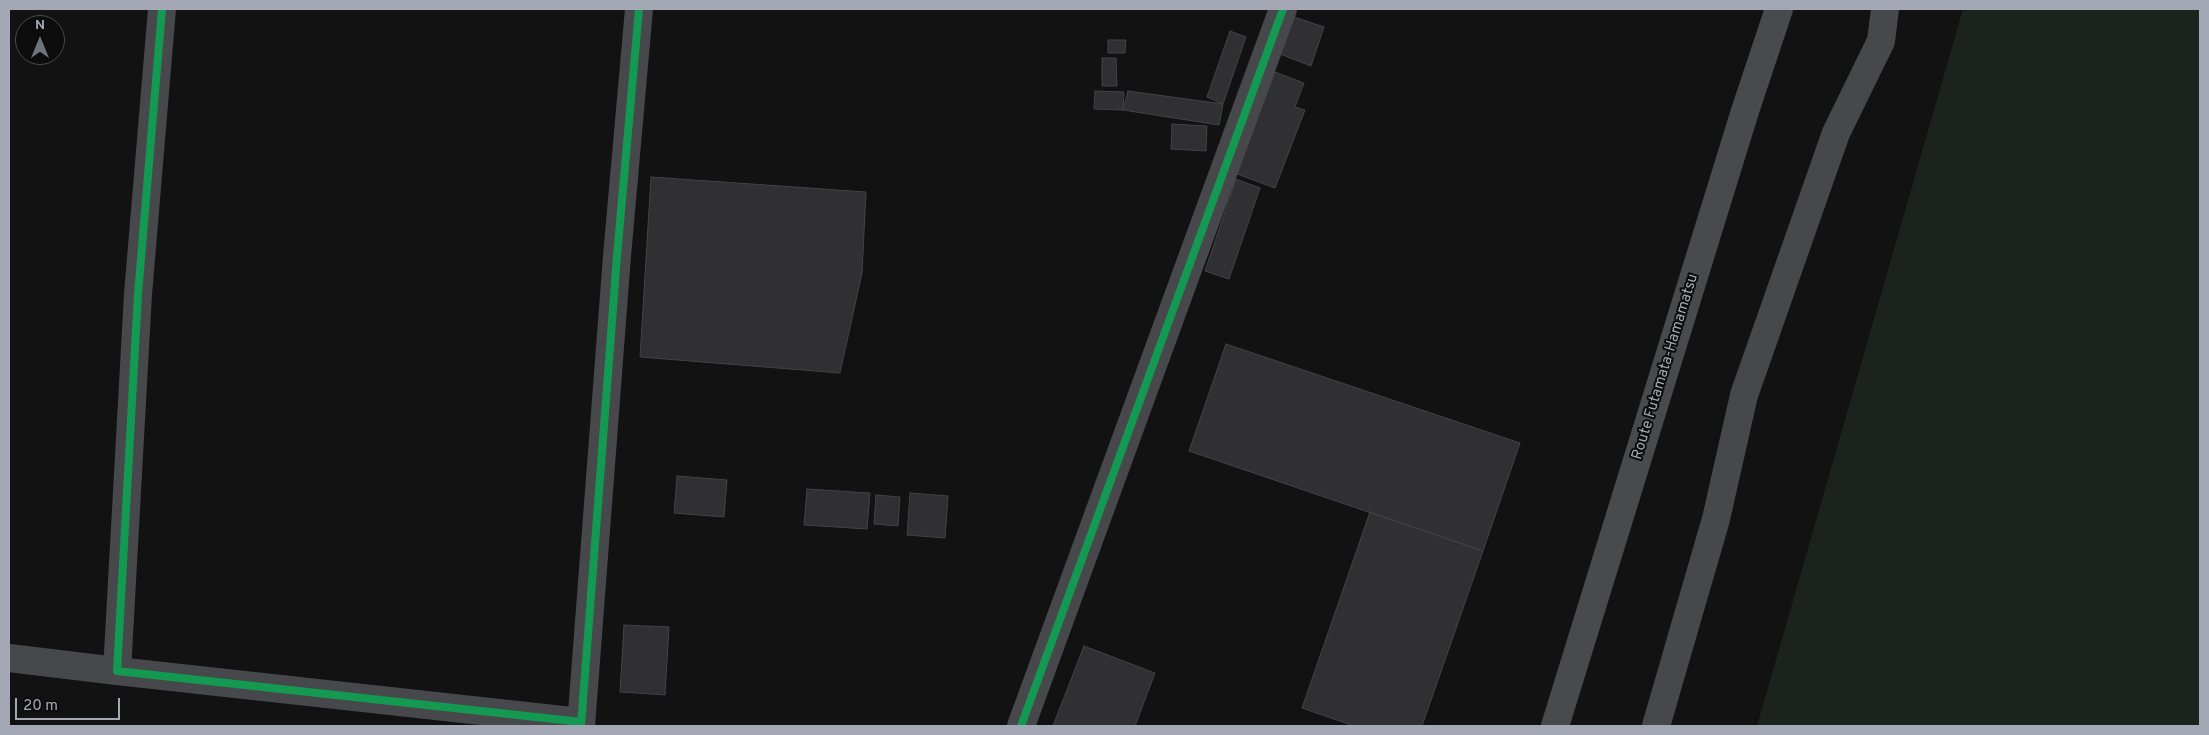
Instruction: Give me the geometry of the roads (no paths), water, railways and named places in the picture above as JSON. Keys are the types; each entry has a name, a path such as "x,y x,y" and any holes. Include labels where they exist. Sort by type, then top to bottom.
{"main road":[{"name":"Route Futamata-Hamamatsu","path":"1555,726 1742,120 1779,9"}],"street":[{"path":"117,671 138,294 162,9"},
{"path":"9,658 581,724 616,266 639,9"},
{"path":"1021,726 1283,9"},
{"path":"1656,726 1716,519 1744,395 1836,132 1881,41 1885,9"}]}
